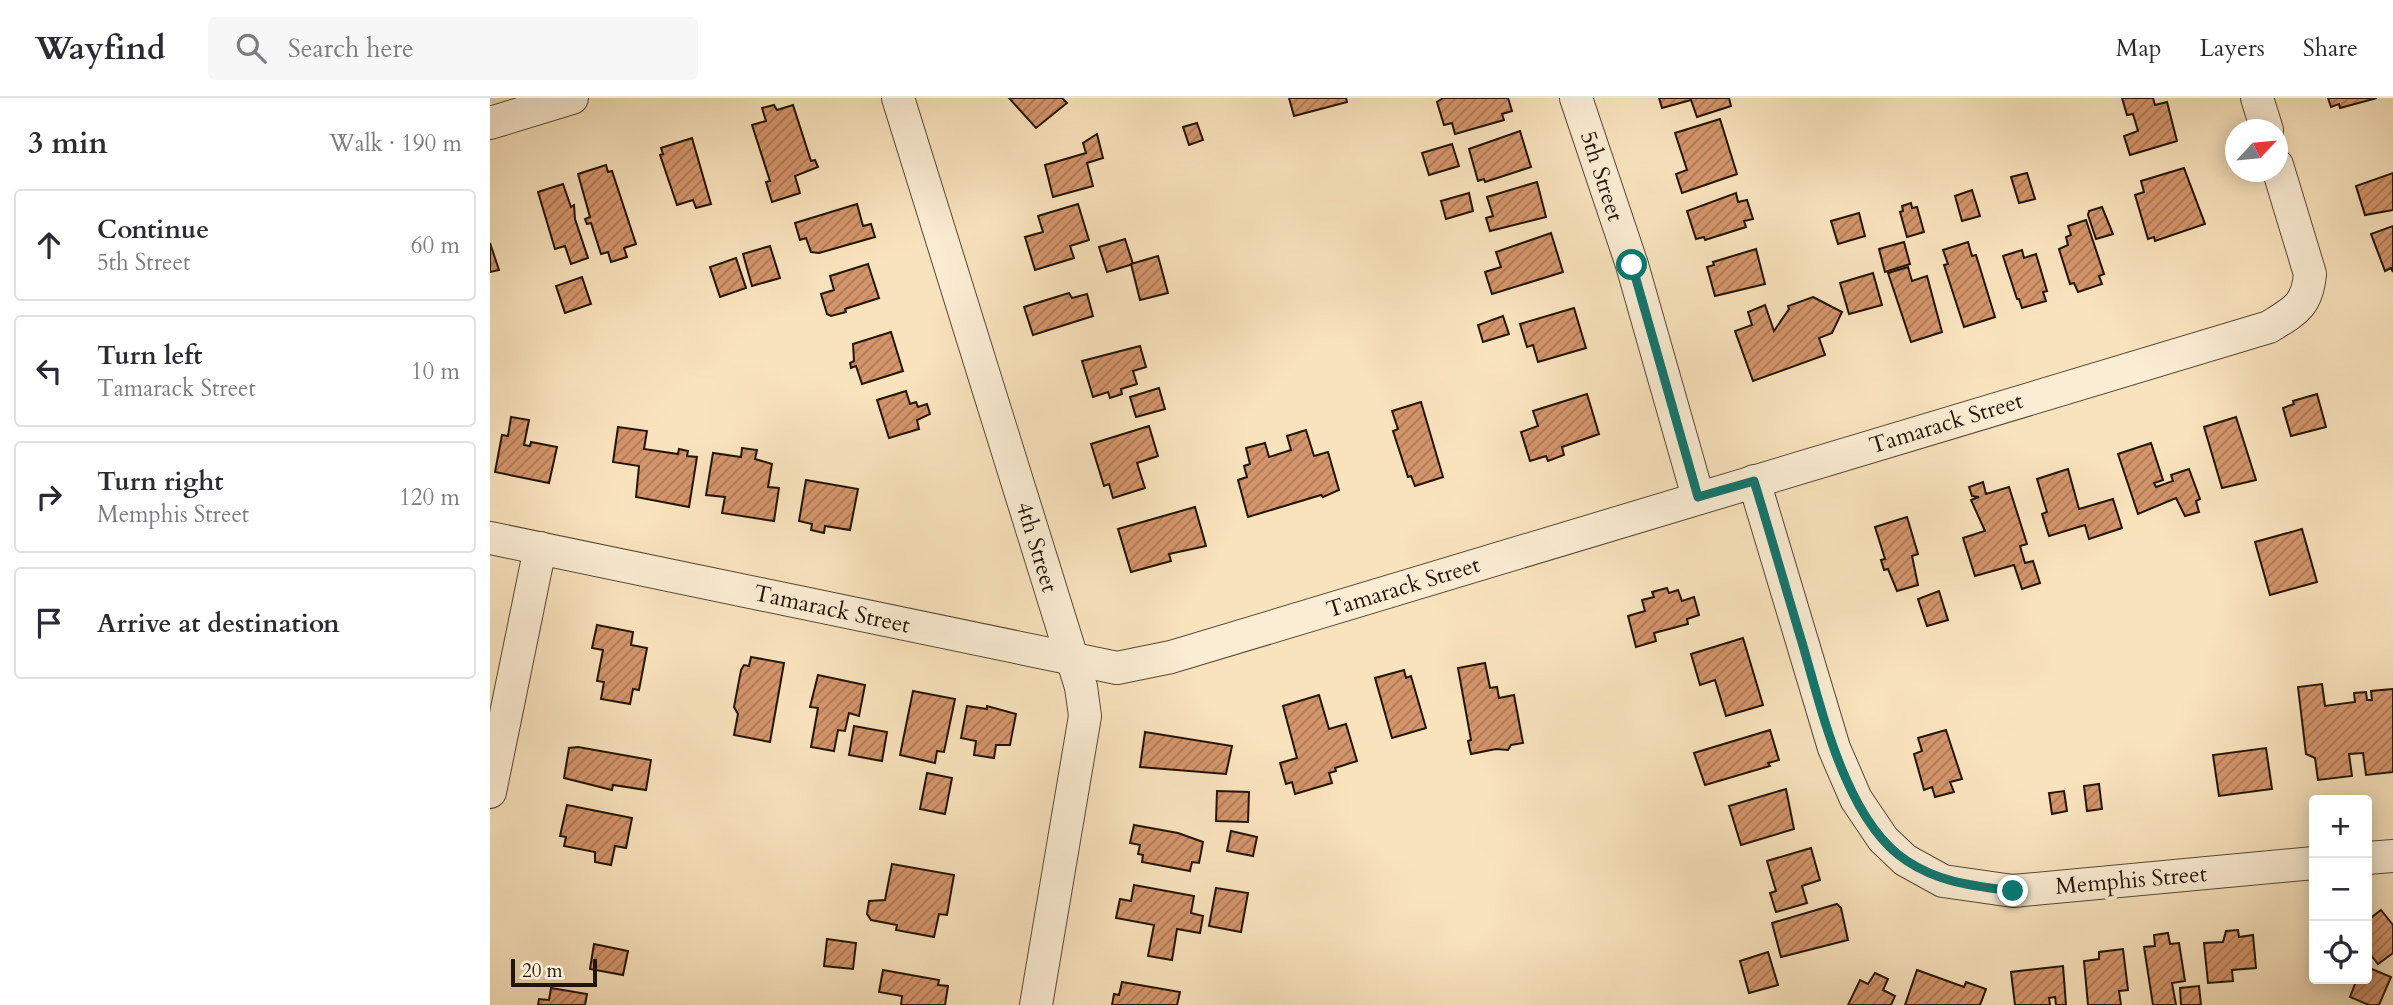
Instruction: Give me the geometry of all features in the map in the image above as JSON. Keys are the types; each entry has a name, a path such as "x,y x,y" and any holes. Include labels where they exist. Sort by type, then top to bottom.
{"street":[{"path":"490,123 572,98"},
{"name":"4th Street","path":"898,98 1081,687 1085,716 1036,1005"},
{"name":"5th Street","path":"1576,98 1632,265 1698,497"},
{"path":"2257,98 2264,119"},
{"name":"Tamarack Street","path":"490,538 1117,668 1171,657 2269,327 2298,310 2308,292 2310,274 2282,182"},
{"name":"Memphis Street","path":"1754,481 1834,748 1856,799 1883,839 1905,860 1943,881 2013,891 2309,863"},
{"path":"490,792 540,548"},
{"path":"2372,858 2393,856"}],"building":[{"path":"1009,98 1062,98 1067,103 1036,128"},
{"path":"1289,98 1346,98 1347,102 1294,116"},
{"path":"1443,98 1508,98 1512,111 1502,114 1504,120 1455,134 1452,123 1444,125 1437,102"},
{"path":"1659,98 1729,98 1731,106 1697,117 1691,100 1662,108"},
{"path":"2122,98 2153,98 2155,105 2167,102 2177,141 2130,155 2124,136 2138,131 2133,114 2127,115"},
{"path":"2328,98 2377,98 2340,108 2339,104 2331,107"},
{"path":"774,105 777,110 793,105 811,161 815,160 818,167 795,176 800,193 772,202 766,182 770,181 752,125 766,121 762,108"},
{"path":"1720,119 1737,174 1682,193 1676,174 1687,170 1675,133"},
{"path":"1197,123 1203,140 1189,145 1183,127"},
{"path":"1520,131 1531,167 1485,182 1484,179 1478,181 1469,149"},
{"path":"1097,134 1103,158 1087,163 1093,186 1053,197 1045,165 1086,153 1083,143"},
{"path":"692,138 711,204 696,208 693,200 677,205 660,155 663,154 661,148"},
{"path":"1452,144 1459,166 1429,175 1422,153"},
{"path":"606,165 608,172 612,171 636,244 624,248 627,257 611,262 608,252 601,254 591,223 587,224 585,219 590,217 578,174"},
{"path":"2184,168 2205,224 2155,241 2154,237 2148,239 2135,195 2144,192 2141,181"},
{"path":"2027,173 2035,199 2019,203 2011,177"},
{"path":"2393,173 2393,210 2365,215 2356,186"},
{"path":"1537,182 1546,217 1490,231 1486,218 1493,216 1487,197"},
{"path":"563,184 571,207 574,205 575,219 588,258 571,264 565,246 555,249 538,192"},
{"path":"1972,190 1980,216 1962,221 1955,196"},
{"path":"1469,193 1473,211 1446,219 1441,201"},
{"path":"1736,193 1738,202 1747,200 1753,219 1744,221 1746,227 1705,240 1704,237 1696,239 1687,211"},
{"path":"1911,203 1912,208 1917,207 1924,232 1907,237 1900,212 1903,211 1902,206"},
{"path":"857,204 863,226 871,224 875,237 819,253 811,252 806,238 800,240 795,223"},
{"path":"1078,204 1089,240 1070,246 1074,258 1035,270 1025,237 1043,232 1038,216"},
{"path":"2102,207 2113,234 2096,239 2088,215 2089,211"},
{"path":"1859,213 1865,236 1838,244 1831,221"},
{"path":"2086,220 2104,274 2099,276 2102,284 2078,292 2074,283 2070,284 2059,249 2068,245 2066,237 2071,235 2068,226"},
{"path":"2393,226 2393,272 2391,268 2385,271 2371,234"},
{"path":"1551,233 1563,272 1492,294 1485,272 1501,267 1496,252"},
{"path":"1125,239 1133,264 1107,272 1099,247"},
{"path":"1904,242 1910,264 1885,272 1879,249"},
{"path":"1968,242 1972,256 1976,255 1995,317 1964,327 1944,265 1948,264 1943,250"},
{"path":"490,243 499,270 490,272"},
{"path":"770,246 780,278 752,286 743,254"},
{"path":"1756,249 1765,284 1715,296 1707,267 1714,265 1713,262"},
{"path":"2022,250 2024,258 2036,254 2047,291 2043,292 2046,301 2022,308 2003,256"},
{"path":"1158,256 1168,293 1140,300 1131,264"},
{"path":"736,258 746,288 720,297 710,267"},
{"path":"868,264 879,298 845,309 846,312 831,316 827,314 821,294 834,290 830,276"},
{"path":"1908,267 1912,281 1927,276 1942,332 1911,342 1888,273"},
{"path":"1873,273 1882,305 1849,314 1840,283"},
{"path":"582,277 591,304 565,313 556,286"},
{"path":"1069,293 1072,298 1087,294 1093,316 1033,335 1024,307"},
{"path":"1813,297 1842,312 1832,333 1819,338 1825,355 1753,381 1735,331 1752,325 1748,312 1765,305 1774,331 1789,309 1788,306"},
{"path":"1574,308 1586,348 1538,362 1533,345 1527,347 1520,324"},
{"path":"1503,316 1509,334 1483,342 1478,325"},
{"path":"891,332 903,371 862,384 856,366 851,368 850,363 854,361 853,344"},
{"path":"1140,346 1146,367 1133,371 1137,384 1121,389 1122,394 1110,398 1108,392 1093,397 1082,361"},
{"path":"1159,388 1165,409 1136,417 1130,397"},
{"path":"906,391 910,404 916,402 918,407 927,404 930,414 917,420 919,429 889,438 877,400"},
{"path":"1587,394 1599,434 1562,447 1564,455 1548,461 1546,456 1530,461 1521,432 1538,426 1533,411"},
{"path":"2317,394 2326,427 2291,436 2283,408 2294,404 2293,401"},
{"path":"1421,402 1443,477 1415,486 1411,476 1408,477 1393,431 1398,429 1392,411"},
{"path":"511,417 529,420 524,445 530,446 531,442 557,447 549,483 495,472 502,435 508,436"},
{"path":"2236,417 2256,480 2222,488 2204,427"},
{"path":"1149,426 1158,456 1137,463 1145,488 1113,498 1109,484 1104,486 1091,444"},
{"path":"618,427 647,431 644,449 678,454 679,449 688,451 687,456 697,457 689,507 636,497 639,466 613,462"},
{"path":"1306,430 1314,456 1328,452 1339,490 1323,497 1321,495 1248,517 1238,480 1247,477 1244,466 1250,464 1246,448 1265,443 1269,457 1291,450 1287,436"},
{"path":"2151,443 2163,480 2154,483 2156,487 2173,481 2171,475 2189,469 2200,499 2196,501 2199,512 2185,516 2176,498 2138,514 2118,454"},
{"path":"742,448 757,450 755,459 772,464 768,487 779,488 774,521 722,513 725,497 706,495 713,453 741,457"},
{"path":"2068,469 2079,509 2113,499 2122,528 2089,539 2085,525 2049,536 2042,514 2047,512 2037,479"},
{"path":"806,480 858,489 850,530 825,526 824,533 811,530 812,524 799,521"},
{"path":"1983,482 1986,494 2009,487 2027,544 2020,546 2025,563 2033,561 2040,583 2022,589 2014,565 1975,576 1963,538 1985,531 1971,500 1979,497 1972,496 1969,487"},
{"path":"1195,507 1206,546 1169,554 1171,561 1131,572 1118,529"},
{"path":"1907,517 1918,554 1912,556 1918,585 1897,591 1888,569 1884,570 1881,560 1885,559 1875,527"},
{"path":"2302,529 2317,582 2270,595 2255,542"},
{"path":"1667,588 1669,593 1678,590 1682,601 1694,597 1699,615 1687,619 1688,624 1654,633 1656,641 1636,647 1628,616 1645,611 1642,600 1654,597 1652,592"},
{"path":"1939,591 1948,620 1927,626 1918,599"},
{"path":"597,625 633,632 631,645 647,648 639,690 633,689 630,704 601,699 604,682 597,681 603,650 592,648"},
{"path":"1743,638 1763,705 1726,716 1715,680 1700,685 1691,654"},
{"path":"751,657 784,663 770,742 734,735 738,714 734,707 741,670 744,665 749,666"},
{"path":"1485,663 1490,688 1497,687 1499,698 1514,695 1523,743 1511,745 1508,750 1496,749 1471,754 1458,668"},
{"path":"1404,670 1406,678 1411,676 1426,728 1392,738 1375,678"},
{"path":"818,675 865,685 859,716 849,713 845,731 838,730 834,751 811,747 818,708 810,707"},
{"path":"2322,684 2325,706 2355,702 2354,693 2366,692 2367,700 2372,700 2371,691 2393,689 2393,772 2366,775 2363,753 2349,754 2352,776 2318,780 2315,758 2306,754 2298,687"},
{"path":"913,691 955,699 944,752 937,751 935,763 900,755"},
{"path":"1319,695 1329,729 1346,724 1357,761 1335,768 1336,771 1329,773 1332,783 1295,794 1292,782 1286,784 1280,763 1297,758 1283,706"},
{"path":"967,706 987,709 987,706 1016,714 1010,745 996,745 994,758 974,755 976,741 961,738"},
{"path":"854,726 887,732 882,761 849,755"},
{"path":"1770,730 1779,760 1768,763 1770,766 1705,785 1694,753"},
{"path":"1946,730 1962,779 1950,782 1954,792 1935,797 1932,787 1924,790 1914,754 1922,751 1918,738"},
{"path":"1145,732 1232,746 1226,774 1140,767"},
{"path":"578,747 651,760 646,790 613,785 612,790 564,778 569,748"},
{"path":"2266,748 2272,789 2219,796 2213,755"},
{"path":"927,773 952,778 945,814 920,809"},
{"path":"2099,784 2102,809 2087,811 2084,786"},
{"path":"1786,789 1794,829 1741,845 1729,806"},
{"path":"1217,791 1249,792 1248,822 1216,821"},
{"path":"2064,791 2067,811 2052,814 2049,793"},
{"path":"567,805 632,818 626,848 615,846 611,865 595,862 595,852 564,846 566,837 560,836"},
{"path":"1134,825 1178,833 1203,842 1199,863 1192,862 1190,871 1142,862 1143,855 1138,854 1140,845 1130,843"},
{"path":"1231,831 1257,837 1253,856 1227,851"},
{"path":"1811,848 1820,880 1802,886 1807,903 1776,912 1770,893 1776,891 1767,861"},
{"path":"892,864 954,875 947,915 939,914 934,937 896,930 897,925 871,920 867,914 869,901 885,900"},
{"path":"1134,885 1194,896 1191,913 1203,916 1200,933 1177,929 1172,960 1148,956 1154,925 1116,918 1120,899 1131,901"},
{"path":"1216,888 1248,893 1241,932 1209,926"},
{"path":"1837,904 1841,908 1848,940 1781,957 1772,923"},
{"path":"2381,910 2393,925 2393,953 2378,964 2372,956 2372,917"},
{"path":"2238,930 2239,937 2253,935 2256,968 2232,970 2233,981 2208,983 2204,943 2223,942 2226,931"},
{"path":"2168,933 2170,944 2179,943 2185,981 2172,983 2176,1005 2153,1005 2144,947 2155,946 2154,935"},
{"path":"827,939 856,943 853,969 824,966"},
{"path":"594,944 628,951 623,975 590,969"},
{"path":"2123,949 2128,990 2119,991 2121,1005 2088,1005 2084,961 2099,959 2099,952"},
{"path":"1768,952 1778,985 1749,993 1740,961"},
{"path":"2063,966 2066,1005 2056,1005 2055,997 2049,998 2050,1005 2015,1005 2011,972"},
{"path":"2372,969 2391,977 2379,1005 2369,1005 2350,997 2355,984 2372,984"},
{"path":"883,970 939,980 938,985 948,986 945,1005 901,1005 902,996 879,992"},
{"path":"1917,970 1964,987 1966,982 1986,989 1980,1005 1905,1005"},
{"path":"1875,973 1888,979 1883,990 1895,996 1891,1005 1848,1005 1860,980 1868,984"},
{"path":"1122,982 1180,992 1177,1005 1112,1005 1114,994 1119,995"},
{"path":"2199,986 2201,1005 2181,1005 2180,988"},
{"path":"551,988 587,994 585,1005 538,1005 539,999 549,1000"}],"route":[{"path":"1632,265 1698,497 1754,481 1834,748 1856,799 1883,839 1905,860 1943,881 2013,891"}]}
